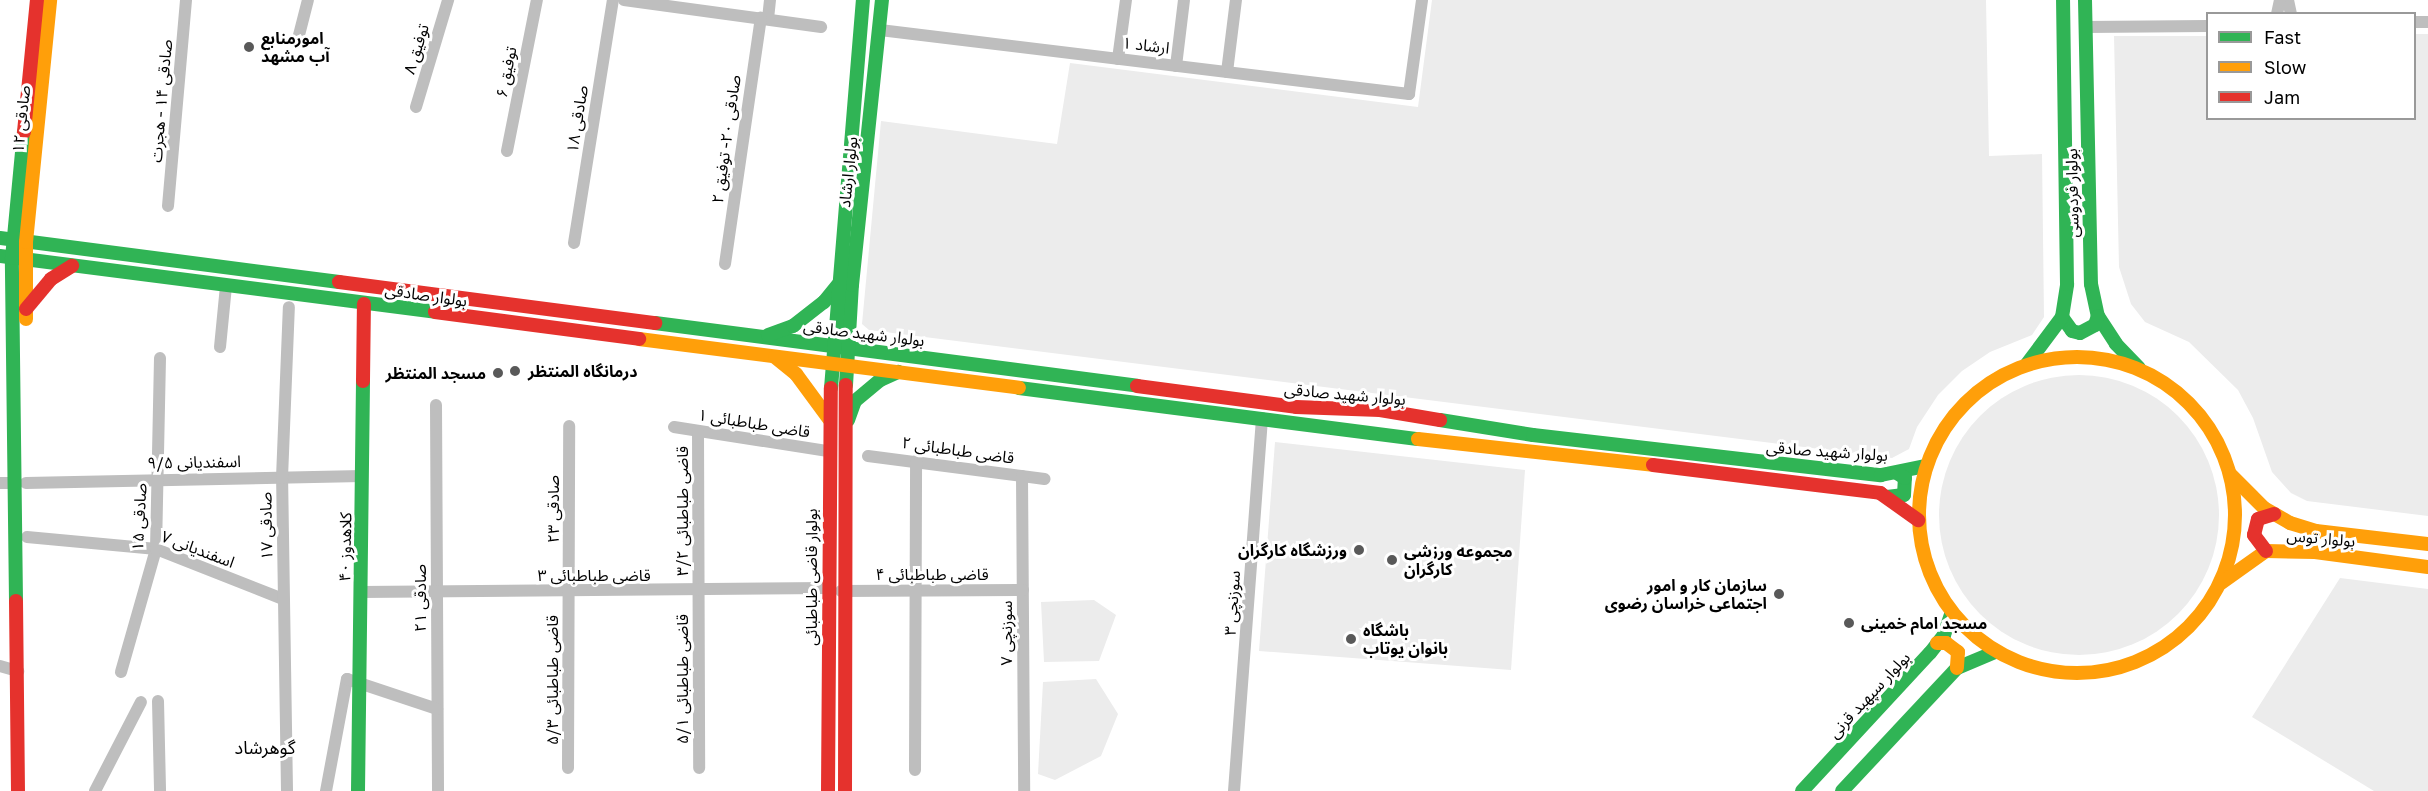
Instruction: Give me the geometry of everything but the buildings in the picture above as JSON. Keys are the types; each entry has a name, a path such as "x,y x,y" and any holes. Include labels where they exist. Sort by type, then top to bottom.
{"main road":[{"name":"صادقی ۱۲","path":"13,240 37,0"},
{"name":"صادقی ۱۲","path":"13,240 50,0"},
{"name":"بولوار ارشاد","path":"831,363 863,0"},
{"name":"بولوار ارشاد","path":"847,365 882,0"},
{"name":"بولوار فردوسی","path":"2027,364 2062,317 2067,284 2063,0"},
{"name":"بولوار فردوسی","path":"2085,0 2091,284 2098,316 2116,344 2141,370"},
{"path":"13,240 9,260 20,308 22,483 18,791"},
{"name":"بولوار صادقی","path":"13,240 761,337"},
{"path":"9,260 20,308"},
{"name":"بولوار صادقی","path":"9,260 72,266 847,365"},
{"path":"20,308 51,279 72,266"},
{"path":"761,337 793,326 824,302 838,284"},
{"name":"کلاهدوز ۴۰","path":"358,791 364,304"},
{"path":"2062,317 2065,326 2080,333 2095,325 2098,316"},
{"name":"بولوار شهید صادقی","path":"761,337 1296,407 1380,410 1533,435 1854,473 1897,473 1926,466"},
{"path":"774,356 796,374 829,419"},
{"path":"2073,356 2108,359 2141,370 2174,390 2200,415 2216,438 2230,474 2235,508 2233,545 2221,583 2199,617 2161,651 2128,666 2082,675 2041,670 1995,652 1951,615 1931,578 1918,520 1926,466 1944,429 1964,404 1989,383 2027,364 2073,356"},
{"name":"بولوار قاضی طباطبائی","path":"828,791 827,588 831,363"},
{"name":"بولوار شهید صادقی","path":"847,365 1378,434 1852,488 1887,497 1918,520"},
{"name":"بولوار قاضی طباطبائی","path":"844,791 841,591 843,432 847,365"},
{"path":"843,432 855,401 880,380 899,372"},
{"path":"1378,434 1380,410"},
{"path":"1887,497 1904,495 1908,486 1905,478 1897,473"},
{"name":"بولوار توس","path":"2230,474 2274,514 2316,531 2428,544"},
{"path":"22,483 27,537 27,791"},
{"path":"2266,550 2254,535 2256,526 2258,519 2274,514"},
{"name":"بولوار توس","path":"2221,583 2266,550 2315,552 2428,567"},
{"name":"بولوار سپهبد قرنی","path":"1802,791 1938,643 1951,615"},
{"path":"1938,643 1946,643 1958,652 1957,668"},
{"path":"1842,791 1957,668 1995,652"}],"street":[{"name":"صادقی ۱۴ - هجرت","path":"168,206 186,0"},
{"path":"297,43 308,0"},
{"name":"توفیق ۸","path":"416,107 448,0"},
{"name":"توفیق ۶","path":"507,151 537,0"},
{"name":"صادقی ۱۸","path":"574,243 613,0"},
{"path":"624,0 820,27"},
{"name":"صادقی ۲۰- توفیق ۲","path":"725,264 764,19 770,0"},
{"path":"1118,59 1126,0"},
{"path":"1176,66 1184,0"},
{"path":"1227,72 1236,0"},
{"name":"ارشاد ۱","path":"879,30 1409,94 1422,0"},
{"path":"2086,27 2206,26"},
{"path":"220,347 226,286"},
{"name":"صادقی ۱۷","path":"287,791 282,478 289,308"},
{"name":"صادقی ۱۵","path":"121,672 156,549 160,358"},
{"name":"صادقی ۲۱","path":"436,405 438,791"},
{"name":"سوزنچی ۳","path":"1234,791 1262,418"},
{"name":"صادقی ۲۳","path":"569,426 569,591"},
{"name":"قاضی طباطبائی ۱","path":"674,427 828,451"},
{"name":"قاضی طباطبائی ۳/۲","path":"699,431 699,591"},
{"name":"قاضی طباطبائی ۲","path":"868,456 1045,479"},
{"path":"915,770 916,461"},
{"name":"اسفندیانی ۹/۵","path":"0,483 362,476"},
{"name":"سوزنچی ۷","path":"1022,476 1024,791"},
{"name":"اسفندیانی ۷","path":"27,537 156,549 283,599"},
{"name":"قاضی طباطبائی ۳","path":"361,592 699,591 827,588"},
{"name":"قاضی طباطبائی ۴","path":"841,591 1023,590"},
{"name":"قاضی طباطبائی ۵/۳","path":"568,768 569,591"},
{"name":"قاضی طباطبائی ۵/۱","path":"699,591 699,768"},
{"path":"0,666 18,670"},
{"path":"326,791 347,679 437,710"},
{"path":"158,701 160,791"},
{"path":"95,791 141,702"}],"shaded area":[{"path":"1432,0 1986,0 1989,156 2042,154 2044,317 2032,335 1990,352 1962,371 1938,395 1917,427 1909,449 1892,458 869,330 862,324 881,121 1057,144 1070,63 1418,107"},
{"path":"2416,34 2428,34 2428,516 2307,501 2291,493 2272,472 2253,418 2238,390 2189,342 2145,322 2131,304 2119,267 2114,36 2206,36 2206,120 2416,120"},
{"path":"2065,375 2093,375 2133,385 2145,391 2168,406 2188,426 2209,461 2217,488 2219,515 2217,542 2209,569 2188,604 2168,624 2145,639 2120,649 2093,655 2065,655 2025,645 2013,639 1990,624 1970,604 1955,581 1945,556 1939,529 1939,501 1949,461 1955,449 1970,426 1990,406 2013,391 2038,381"},
{"name":"مجموعه ورزشی کارگران","path":"1275,442 1525,470 1511,670 1259,651"},
{"path":"2340,578 2428,589 2428,791 2374,791 2252,717"},
{"path":"1094,600 1116,615 1099,661 1044,662 1041,602"},
{"path":"1096,679 1118,714 1101,756 1055,780 1038,774 1043,682"}],"traffic: fast":[{"path":"831,388 863,0"},
{"path":"846,385 852,285 882,0"},
{"path":"2027,364 2062,317 2067,284 2063,0"},
{"path":"2085,0 2091,284 2098,316 2116,344 2139,368"},
{"path":"16,601 12,258 24,132"},
{"path":"0,238 339,282"},
{"path":"0,256 435,312"},
{"path":"768,335 793,326 824,302 838,285"},
{"path":"2062,317 2072,331 2080,333 2095,325 2098,316"},
{"path":"655,323 1137,386"},
{"path":"848,420 855,401 880,380 898,372"},
{"path":"358,791 363,381"},
{"path":"1019,388 1418,439"},
{"path":"1440,420 1533,435 1881,475 1926,466"},
{"path":"1887,497 1904,495 1905,478 1897,473"},
{"path":"1802,791 1930,653 1944,635 1951,615"},
{"path":"1842,791 1957,668 1995,652"}],"traffic: slow":[{"path":"26,319 26,242 50,0"},
{"path":"639,339 1019,388"},
{"path":"775,357 796,374 829,419"},
{"path":"2077,357 2108,360 2138,369 2165,384 2189,403 2208,427 2223,454 2232,484 2235,515 2232,546 2223,576 2208,603 2189,627 2165,646 2138,661 2108,670 2077,673 2046,670 2016,661 1989,646 1965,627 1946,603 1931,576 1922,546 1919,515 1922,484 1931,454 1946,427 1965,403 1989,384 2016,369 2046,360 2077,357"},
{"path":"1418,439 1653,465"},
{"path":"2230,474 2264,508 2290,523 2316,531 2428,544"},
{"path":"2221,583 2266,551 2315,552 2428,567"},
{"path":"1937,643 1946,643 1958,652 1957,668"}],"traffic: jam":[{"path":"24,132 37,0"},
{"path":"26,309 51,279 72,266"},
{"path":"339,282 655,323"},
{"path":"363,381 364,304"},
{"path":"435,312 639,339"},
{"path":"845,791 846,385"},
{"path":"1137,386 1296,407 1380,410 1440,420"},
{"path":"828,791 831,388"},
{"path":"1653,465 1880,493 1918,520"},
{"path":"2266,551 2254,535 2258,519 2274,514"},
{"path":"16,601 18,791"}],"place":[{"name":"امورمنابع آب مشهد","path":"249,47"},
{"name":"درمانگاه المنتظر","path":"515,371"},
{"name":"مسجد المنتظر","path":"498,373"},
{"name":"ورزشگاه کارگران","path":"1359,550"},
{"name":"مجموعه ورزشی کارگران","path":"1392,560"},
{"name":"سازمان کار و امور اجتماعی خراسان رضوی","path":"1779,594"},
{"name":"مسجد امام خمینی","path":"1849,623"},
{"name":"باشگاه بانوان یوتاب","path":"1351,639"}],"district":[{"name":"گوهرشاد","path":"265,747"}]}
